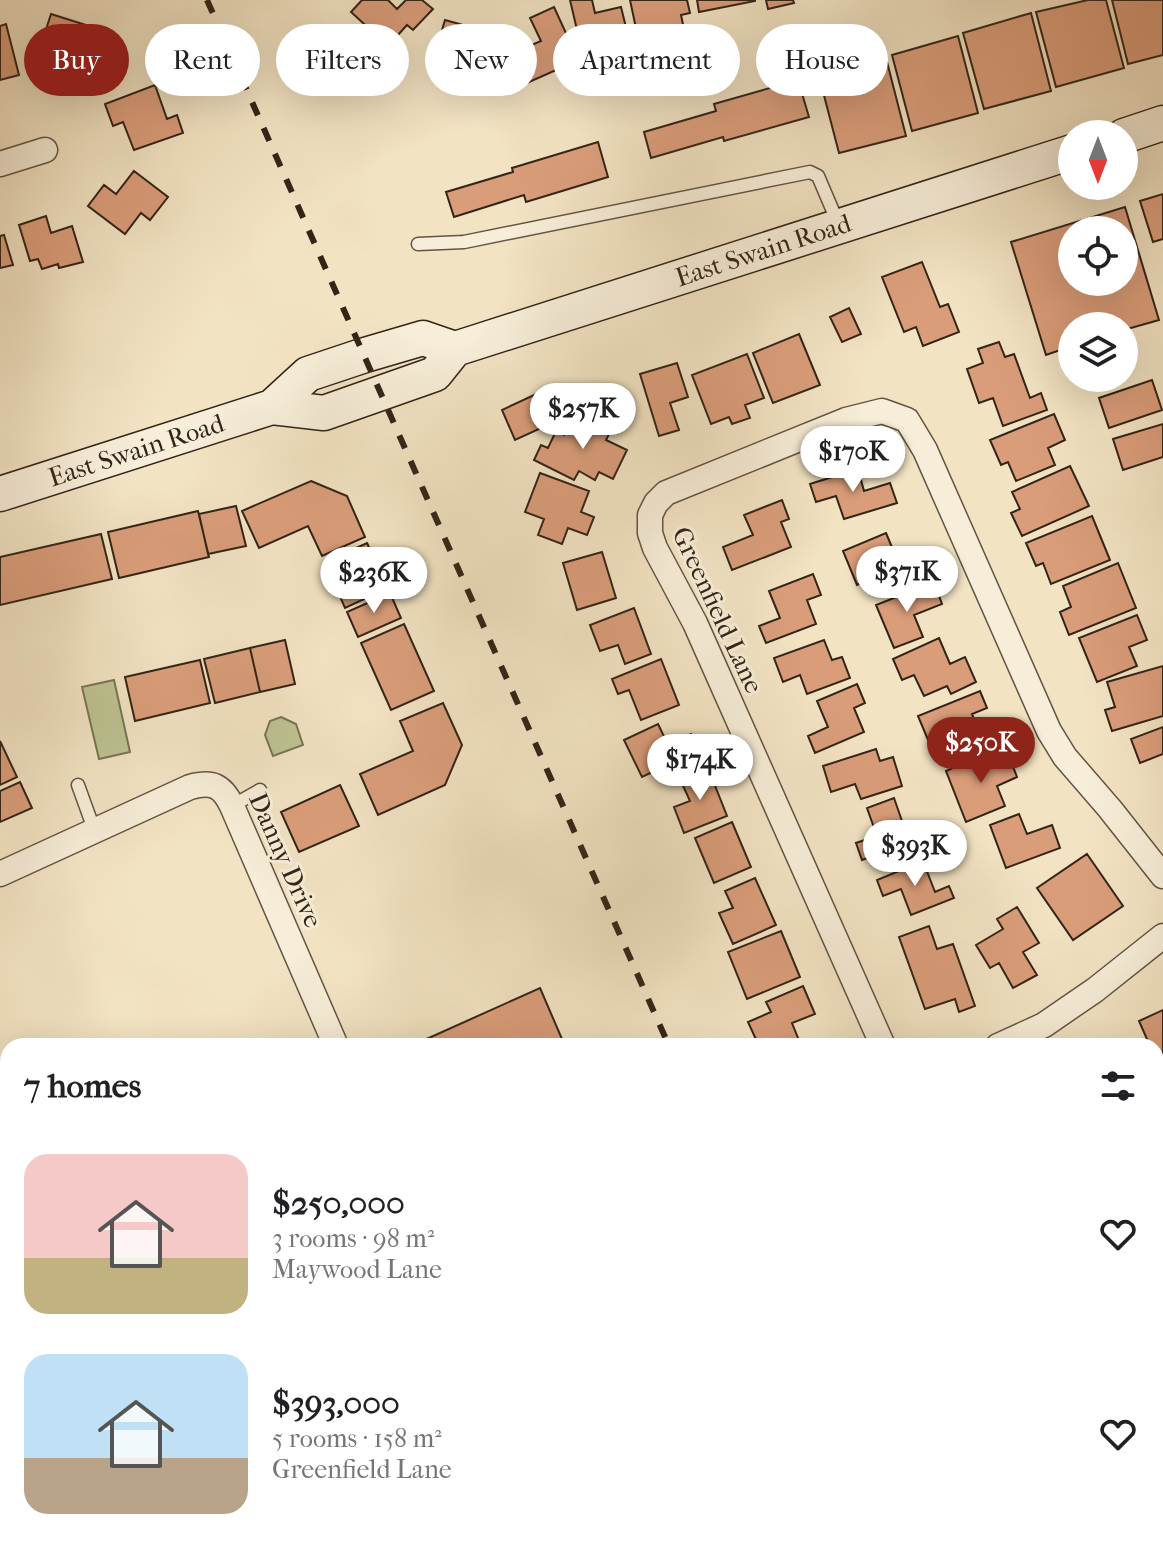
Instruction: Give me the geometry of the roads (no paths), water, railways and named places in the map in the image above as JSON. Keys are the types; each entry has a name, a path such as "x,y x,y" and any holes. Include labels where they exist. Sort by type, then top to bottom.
{"main road":[{"path":"1138,131 1163,123"},
{"name":"East Swain Road","path":"0,494 272,407 324,413 435,374 455,349 1058,156"}],"street":[{"path":"0,164 45,150"},
{"name":"Greenfield Lane","path":"879,1038 695,623 655,548 650,533 650,515 656,503 679,485 742,464 846,420 882,411 907,420 925,450 1049,731 1065,757 1163,876"},
{"name":"Danny Drive","path":"0,874 201,784 212,783 220,787 232,806 333,1038"},
{"path":"1016,1038 1044,1025 1082,999 1163,936"}],"lane":[{"path":"418,244 464,242 810,172 818,176 839,226"},
{"path":"78,785 95,832"},
{"path":"232,806 260,790"}],"railway":[{"path":"207,0 665,1038"}]}
